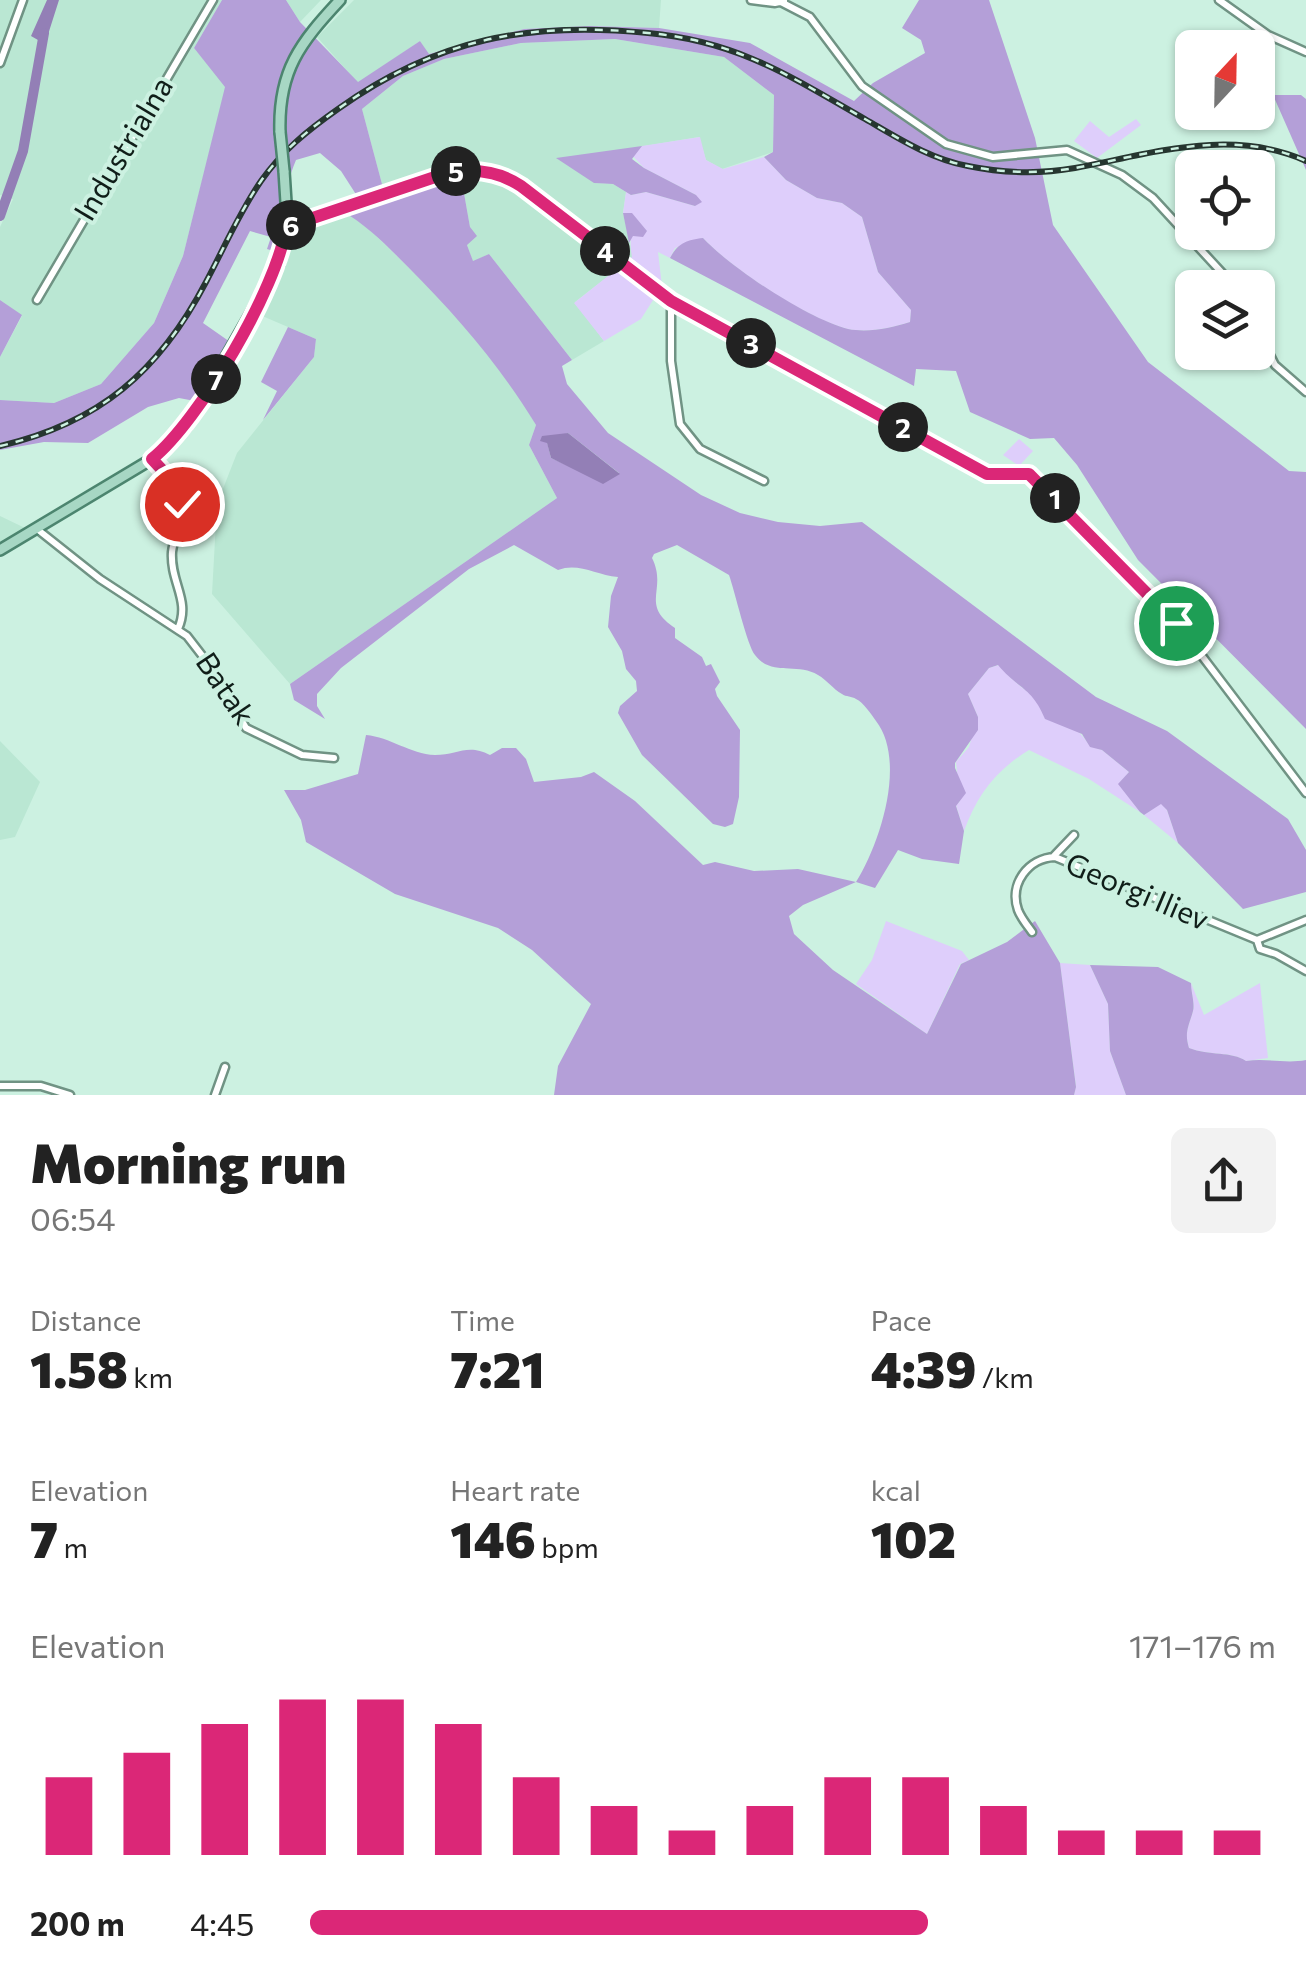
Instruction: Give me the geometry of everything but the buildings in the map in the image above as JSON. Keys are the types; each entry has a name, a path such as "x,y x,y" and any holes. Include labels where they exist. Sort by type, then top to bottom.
{"main road":[{"path":"0,550 152,459 179,434 203,401 282,255 286,227 280,132 282,89 305,38 340,0"}],"street":[{"path":"0,63 23,0"},
{"name":"Industrialna","path":"37,300 213,0"},
{"path":"751,0 783,1 810,18 862,86 946,144 993,157 1067,150 1122,174 1153,198 1219,270"},
{"path":"1219,0 1268,34 1306,52"},
{"path":"286,227 456,171 497,174 521,186 671,301 993,476 1022,472 1038,481 1186,635 1306,793"},
{"path":"671,301 671,349 677,412 683,429 716,460 764,481"},
{"path":"1275,363 1306,392"},
{"name":"Batak","path":"152,459 174,482 182,498 172,551 185,614 178,629"},
{"name":"Batak","path":"37,528 100,579 178,629 198,647 246,728 302,755 334,758"},
{"path":"1052,857 1074,834"},
{"name":"Georgi Iliev","path":"1032,932 1018,909 1017,885 1032,865 1052,857 1257,940 1260,949 1306,971"},
{"path":"1257,940 1306,920"},
{"path":"215,1095 224,1067"},
{"path":"0,1086 35,1086 70,1095"}],"shaded area":[{"path":"0,0 222,0 194,48 226,86 183,256 154,323 101,384 54,403 0,400 0,357 22,316 0,300 0,227 13,199 0,195"},
{"path":"47,0 59,0 45,44 31,36"},
{"path":"222,0 286,0 300,22 358,82 420,41 429,54 524,29 659,28 750,43 854,101 873,83 925,53 921,40 902,28 919,0 989,0 1035,138 1053,225 1148,362 1289,471 1306,472 1306,729 1138,560 1077,465 1054,438 1030,439 970,412 956,371 916,369 914,386 670,258 684,243 703,238 771,291 831,323 864,330 910,322 911,310 878,272 862,217 842,203 817,198 786,180 764,157 773,152 774,95 724,57 615,39 521,43 444,59 403,76 362,109 386,199 439,182 462,182 470,227 477,236 467,245 473,261 489,254 572,360 562,366 567,384 608,433 701,495 740,513 820,526 862,522 1096,697 1167,731 1288,819 1306,850 1306,892 1243,909 1178,843 1167,810 1161,804 1144,815 1140,812 1118,784 1129,772 1102,750 1090,747 1082,734 1045,719 1030,694 998,665 989,668 968,694 978,717 978,730 955,763 966,793 956,806 964,831 959,864 922,859 898,850 875,888 856,882 881,825 890,780 885,738 876,721 862,703 845,696 818,675 761,662 748,641 729,575 677,545 652,558 657,579 656,604 664,619 675,628 675,638 702,657 706,666 711,664 720,682 715,689 717,696 740,730 739,797 733,824 713,824 642,755 618,713 620,706 637,691 636,681 626,669 622,651 608,627 611,596 618,577 580,568 558,570 514,545 469,569 341,668 317,694 317,706 325,719 294,700 290,684 557,498 529,445 536,425 522,403 444,304 377,237 342,211 359,199 341,171 320,153 296,160 286,194 280,253 267,249 271,237 250,231 203,323 233,344 200,402 179,398 148,407 88,443 44,442 0,450 0,400 54,403 101,384 154,323 183,256 225,87 194,48","holes":["568,433 619,473 573,468 551,458 547,442"]},
{"path":"286,0 321,0 300,22"},
{"path":"354,0 661,0 659,28 524,29 428,54 420,41 358,83 317,37"},
{"path":"615,39 724,57 774,95 773,152 722,169 706,160 699,137 632,148 594,183 613,184 626,192 623,213 633,257 575,302 604,341 572,360 489,254 473,262 467,245 470,227 462,182 439,182 386,199 362,109 403,76 444,59 521,43"},
{"path":"1275,95 1301,95 1306,99 1306,170"},
{"path":"1136,119 1141,125 1097,158 1074,141 1090,121 1109,137"},
{"path":"700,137 706,160 723,169 764,157 786,180 817,198 842,203 862,217 878,272 911,310 910,322 863,330 831,323 771,291 703,238 675,248 670,258 658,252 662,286 641,319 604,341 574,303 632,257 632,213 623,213 626,192 646,192 695,206 696,195 644,168 632,155 642,146"},
{"path":"642,146 632,159 702,202 695,206 646,192 631,195 613,184 594,183 556,158"},
{"path":"342,211 363,223 462,320 516,391 536,425 529,445 557,498 290,684 212,594 217,504 237,453 314,357 316,339 260,315 295,230"},
{"path":"623,213 632,213 647,231 643,237 633,236 629,243"},
{"path":"0,300 22,315 0,357"},
{"path":"288,327 316,339 314,357 263,420 277,391 261,382"},
{"path":"568,433 620,474 603,484 551,458 547,443 540,441 542,436"},
{"path":"1019,439 1033,451 1019,466 1003,455"},
{"path":"0,516 25,528 0,545"},
{"path":"999,665 1071,724 1090,746 1102,750 1129,772 1119,784 1140,812 1089,779 1029,750 989,784 964,831 956,805 960,801 956,762 969,747 978,717 968,694 989,668"},
{"path":"366,735 435,755 469,750 490,755 502,748 516,748 526,759 534,782 594,772 635,801 703,865 715,862 754,871 798,869 856,882 803,905 789,916 794,934 833,970 927,1034 961,964 1007,942 1035,921 1060,963 1074,1095 554,1095 558,1066 591,1004 532,950 498,928 395,894 306,842 301,820 284,790 305,790 358,774"},
{"path":"0,741 40,782 15,837 0,840"},
{"path":"1161,803 1167,810 1178,843 1144,815"},
{"path":"886,921 962,951 969,960 960,964 927,1034 856,984 872,960"},
{"path":"1060,963 1090,965 1108,1004 1110,1051 1126,1095 1074,1095"},
{"path":"1090,965 1158,967 1191,983 1189,1048 1246,1061 1306,1060 1306,1095 1126,1095 1110,1051 1108,1004"},
{"path":"1191,983 1204,1015 1260,983 1268,1058 1246,1061 1189,1048"}],"waterway":[{"path":"0,216 23,151 44,33"}],"railway":[{"path":"0,446 35,436 96,408 146,367 188,314 261,181 306,133 375,85 411,66 485,40 523,33 605,30 680,37 709,44 787,75 927,153 981,168 1062,170 1190,146 1220,145 1277,151 1306,161"}],"route":[{"path":"182,504 177,486 152,459 179,434 203,401 270,283 282,255 286,227 441,175 456,171 489,172 521,186 671,301 987,474 1029,474 1176,623"}]}
